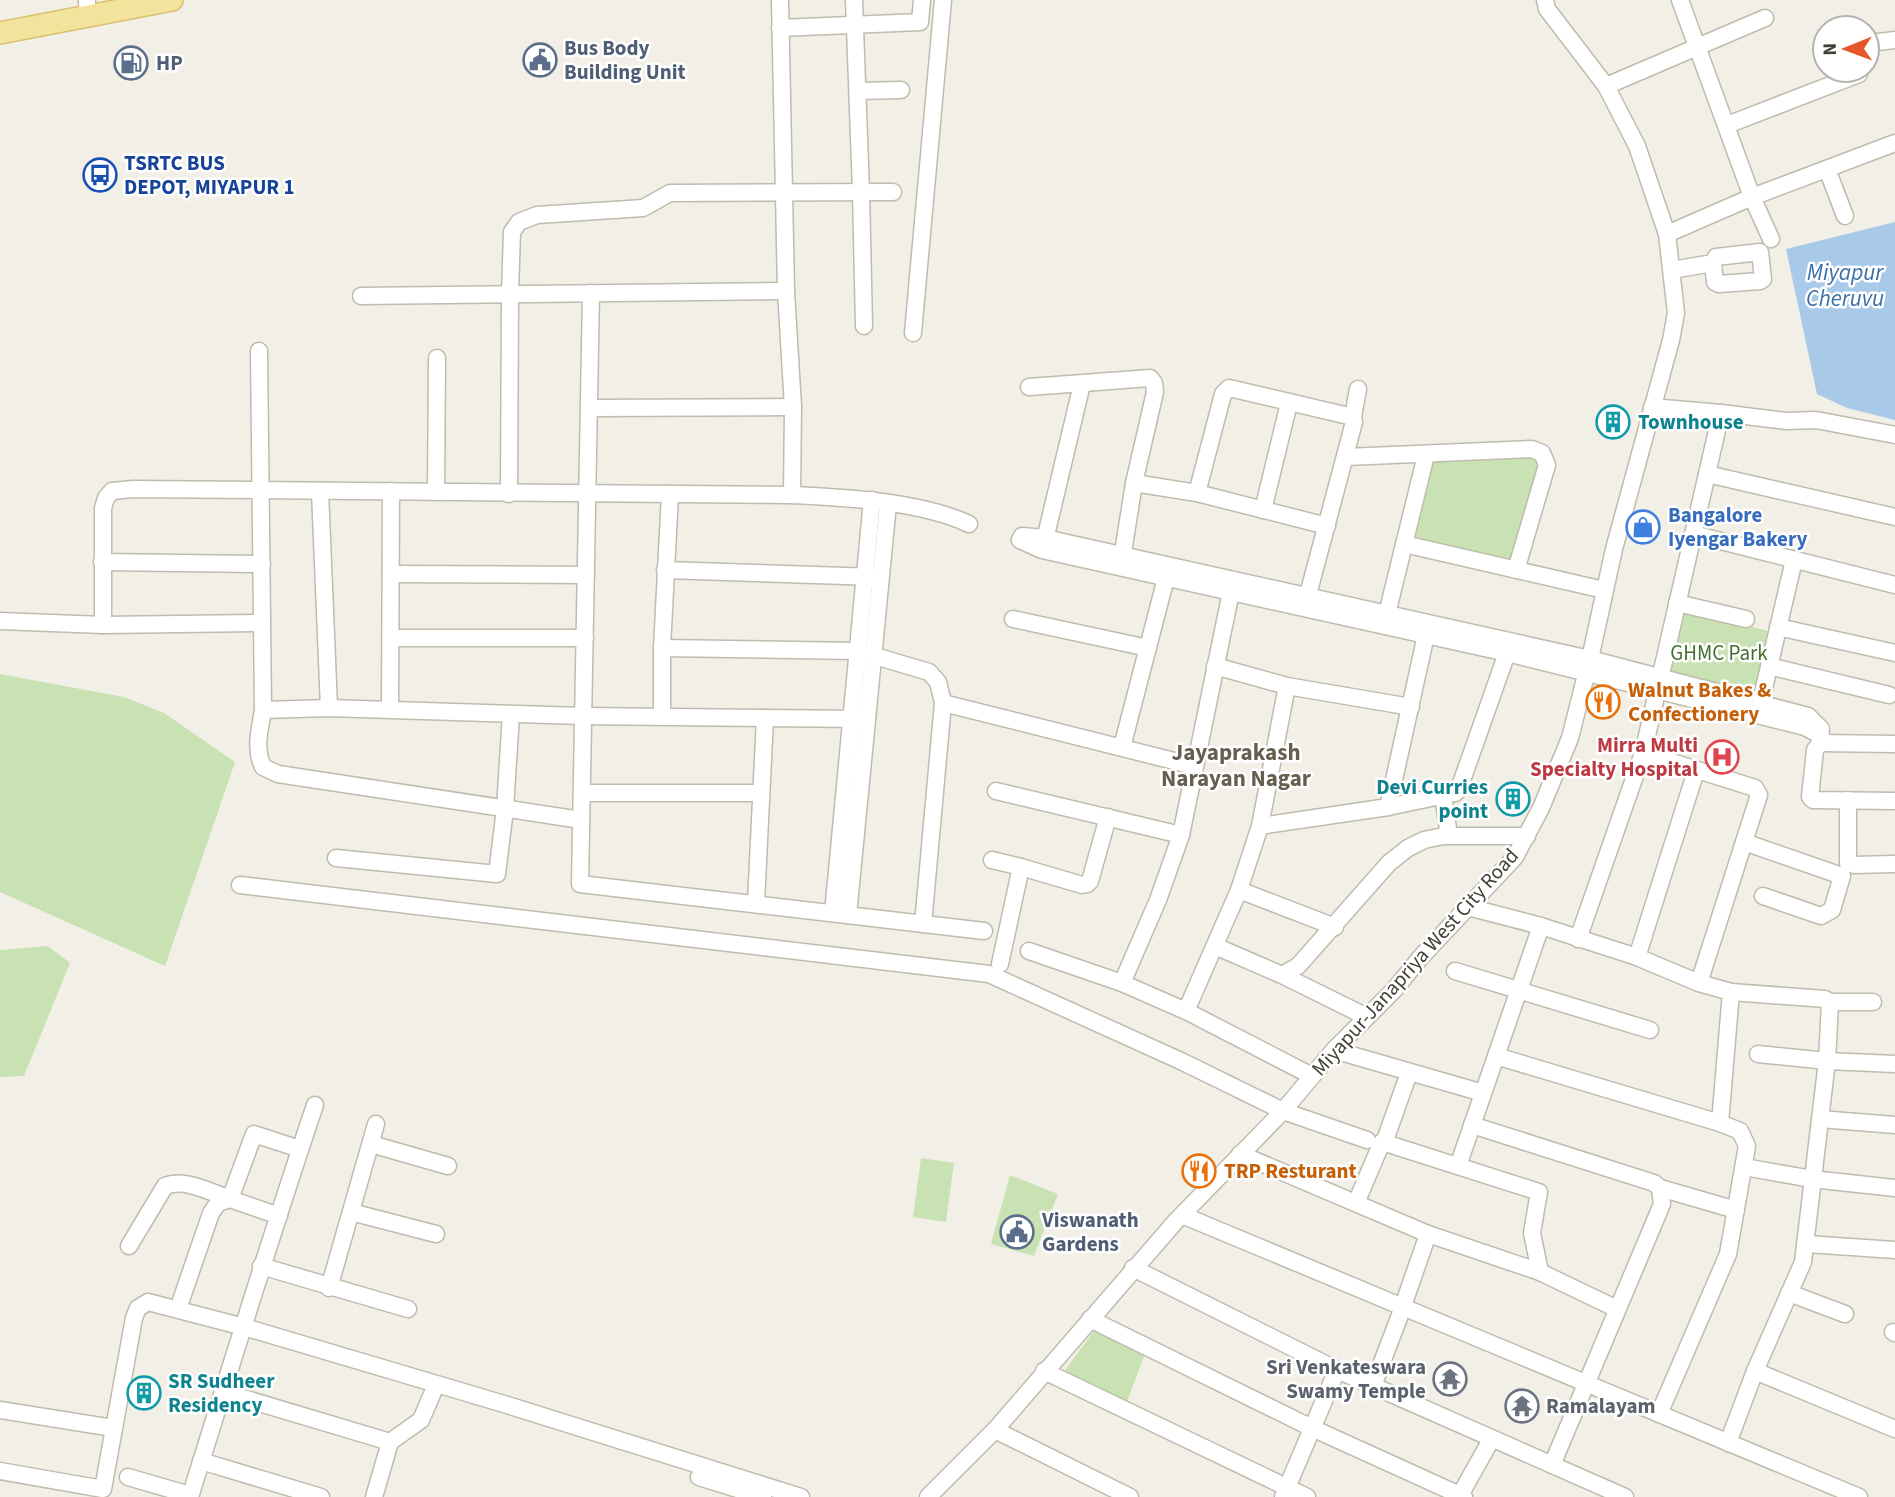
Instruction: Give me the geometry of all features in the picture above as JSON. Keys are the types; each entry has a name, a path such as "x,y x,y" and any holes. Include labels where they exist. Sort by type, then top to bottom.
{"main road":[{"path":"0,33 172,0"},
{"path":"0,19 94,1"}],"street":[{"path":"780,0 786,291 793,407 792,495"},
{"path":"854,0 862,192 864,326"},
{"path":"780,28 920,22 922,0"},
{"path":"913,333 943,0"},
{"name":"Miyapur-Janapriya West City Road","path":"928,1497 995,1430 1133,1268 1283,1111 1334,1050 1515,857 1541,808 1570,738 1604,590 1671,340 1675,313 1667,234 1637,146 1606,86 1547,9 1545,0"},
{"path":"1680,0 1752,197 1771,239"},
{"path":"1606,86 1765,18"},
{"path":"1727,125 1833,84"},
{"path":"858,92 901,90"},
{"path":"1667,234 1752,197 1894,148"},
{"path":"1827,169 1845,216"},
{"path":"509,494 512,232 519,222 537,215 643,208 670,193 893,192"},
{"path":"1672,270 1713,263"},
{"path":"361,296 786,291"},
{"path":"591,293 580,884 984,931"},
{"path":"258,351 263,710 257,746 263,767 278,774 582,820"},
{"path":"436,492 437,358"},
{"path":"1029,387 1150,379 1154,383 1121,562"},
{"path":"1082,384 1043,544 1588,666 1759,710 1805,727 1820,739 1895,744"},
{"path":"1198,493 1225,391 1235,388 1353,417"},
{"path":"1306,602 1346,457 1354,422 1357,389"},
{"path":"1263,510 1289,403"},
{"path":"589,408 793,407"},
{"path":"1652,407 1786,421 1829,422 1895,435"},
{"path":"1578,939 1643,753 1721,413"},
{"path":"1346,457 1532,449 1542,453 1547,465 1516,570"},
{"path":"1386,620 1426,455"},
{"path":"1707,474 1895,517"},
{"path":"1134,483 1198,493 1327,526"},
{"path":"103,625 103,508 112,491 133,489 792,495 880,502 928,511 969,524"},
{"path":"320,491 329,708"},
{"path":"390,709 391,491"},
{"path":"662,716 662,648 670,494"},
{"path":"840,914 880,502"},
{"path":"1693,534 1895,585"},
{"path":"1405,544 1604,590"},
{"path":"1759,710 1794,560"},
{"path":"102,562 261,564"},
{"path":"1121,562 1166,578 1231,592 1306,602"},
{"path":"665,570 874,577"},
{"path":"391,574 586,575"},
{"path":"1122,747 1166,578"},
{"path":"1122,983 1158,900 1181,835 1231,592"},
{"path":"1678,603 1746,619"},
{"path":"1013,618 1148,648"},
{"path":"1386,620 1426,635 1507,653 1588,666"},
{"path":"0,621 103,625 261,623"},
{"path":"1778,627 1895,653"},
{"path":"1388,807 1426,635"},
{"path":"391,638 585,638"},
{"path":"662,648 866,653 929,672 938,682 943,703 923,924"},
{"path":"1260,826 1451,795 1459,789 1507,653"},
{"path":"1215,666 1287,686 1411,707"},
{"path":"1769,666 1889,695"},
{"path":"1186,1011 1239,890 1260,826 1287,686"},
{"path":"943,703 1194,766"},
{"path":"263,710 329,708 583,716 859,718"},
{"path":"337,858 497,874 505,809 511,713"},
{"path":"756,903 765,718"},
{"path":"1820,739 1815,750 1810,797 1815,801 1895,801"},
{"path":"1643,753 1755,788 1759,795 1699,983"},
{"path":"1637,957 1696,771"},
{"path":"996,791 1181,835"},
{"path":"583,793 761,793"},
{"path":"1443,795 1449,836"},
{"path":"1848,800 1848,863 1895,864"},
{"path":"992,860 1087,884 1108,817"},
{"path":"1282,975 1298,966 1335,927 1388,863 1408,848 1424,840 1449,836 1527,836"},
{"path":"1744,842 1842,876 1832,910 1825,915 1763,897"},
{"path":"1000,964 1021,867"},
{"path":"240,885 989,974 1183,1062 1283,1111 1367,1140"},
{"path":"1239,890 1335,927"},
{"path":"1468,907 1541,926 1637,957 1699,983 1731,992 1825,999 1830,1002 1873,1002"},
{"path":"1458,1166 1541,926"},
{"path":"1215,946 1367,1017"},
{"path":"1029,950 1122,983 1186,1011 1311,1076"},
{"path":"1455,971 1650,1030"},
{"path":"1720,1123 1731,992"},
{"path":"1728,1443 1755,1371 1803,1262 1827,1061 1830,1002"},
{"path":"1334,1050 1483,1093"},
{"path":"1758,1054 1895,1064"},
{"path":"1496,1056 1720,1123 1740,1130 1745,1139 1747,1146 1744,1167 1728,1254 1659,1414"},
{"path":"1356,1203 1382,1142 1384,1143 1409,1073"},
{"path":"128,1477 190,1496 243,1332 261,1266 315,1105"},
{"path":"1820,1118 1895,1125"},
{"path":"330,1287 376,1124"},
{"path":"1472,1125 1654,1183 1660,1188 1736,1210"},
{"path":"230,1199 254,1134 300,1149"},
{"path":"1384,1143 1539,1192 1532,1233 1540,1272"},
{"path":"371,1144 448,1166"},
{"path":"1240,1154 1428,1234 1540,1272 1617,1309"},
{"path":"1744,1167 1812,1179 1895,1188"},
{"path":"129,1246 165,1186 174,1182 279,1216"},
{"path":"1552,1465 1662,1204 1660,1188"},
{"path":"178,1309 211,1213 218,1203 230,1199"},
{"path":"351,1212 436,1234"},
{"path":"1179,1218 1839,1497"},
{"path":"1373,1385 1428,1234"},
{"path":"1807,1244 1895,1250"},
{"path":"261,1266 408,1309"},
{"path":"1133,1268 1337,1370 1625,1497"},
{"path":"1789,1293 1846,1314"},
{"path":"0,1471 103,1489 134,1318 138,1308 148,1302 178,1309 763,1497"},
{"path":"1090,1319 1312,1428 1461,1496 1491,1440"},
{"path":"243,1332 504,1404 801,1497"},
{"path":"1285,1492 1337,1370"},
{"path":"1044,1371 1285,1492 1307,1497"},
{"path":"1755,1371 1895,1429"},
{"path":"1585,1388 1659,1414 1859,1497"},
{"path":"223,1392 390,1442"},
{"path":"373,1497 390,1442 421,1420 433,1392"},
{"path":"0,1410 113,1428"},
{"path":"995,1430 1130,1497"},
{"path":"201,1461 321,1497"}],"green space":[{"path":"1528,457 1541,465 1514,565 1413,537 1433,459"},
{"name":"GHMC Park","path":"1684,610 1769,631 1754,697 1668,676"},
{"path":"0,674 124,697 164,713 235,762 165,966 0,892"},
{"path":"48,946 70,963 24,1076 0,1077 0,950"},
{"path":"921,1158 954,1163 946,1222 913,1217"},
{"path":"1010,1175 1058,1194 1034,1256 991,1244"},
{"path":"1097,1327 1148,1346 1126,1404 1063,1373"}],"water":[{"name":"Miyapur Cheruvu","path":"1895,222 1895,420 1847,408 1817,394 1786,249"}],"place":[{"name":"Bus Body Building Unit","path":"540,60"},
{"name":"HP","path":"131,63"},
{"name":"TSRTC BUS DEPOT, MIYAPUR 1","path":"100,175"},
{"name":"Townhouse","path":"1613,422"},
{"name":"Bangalore Iyengar Bakery","path":"1643,527"},
{"name":"Walnut Bakes & Confectionery","path":"1603,702"},
{"name":"Mirra Multi Specialty Hospital","path":"1722,757"},
{"name":"Devi Curries point","path":"1513,799"},
{"name":"TRP Resturant","path":"1199,1171"},
{"name":"Viswanath Gardens","path":"1017,1232"},
{"name":"Sri Venkateswara Swamy Temple","path":"1450,1379"},
{"name":"SR Sudheer Residency","path":"144,1393"},
{"name":"Ramalayam","path":"1522,1406"}],"district":[{"name":"Jayaprakash Narayan Nagar","path":"1236,765"}]}
